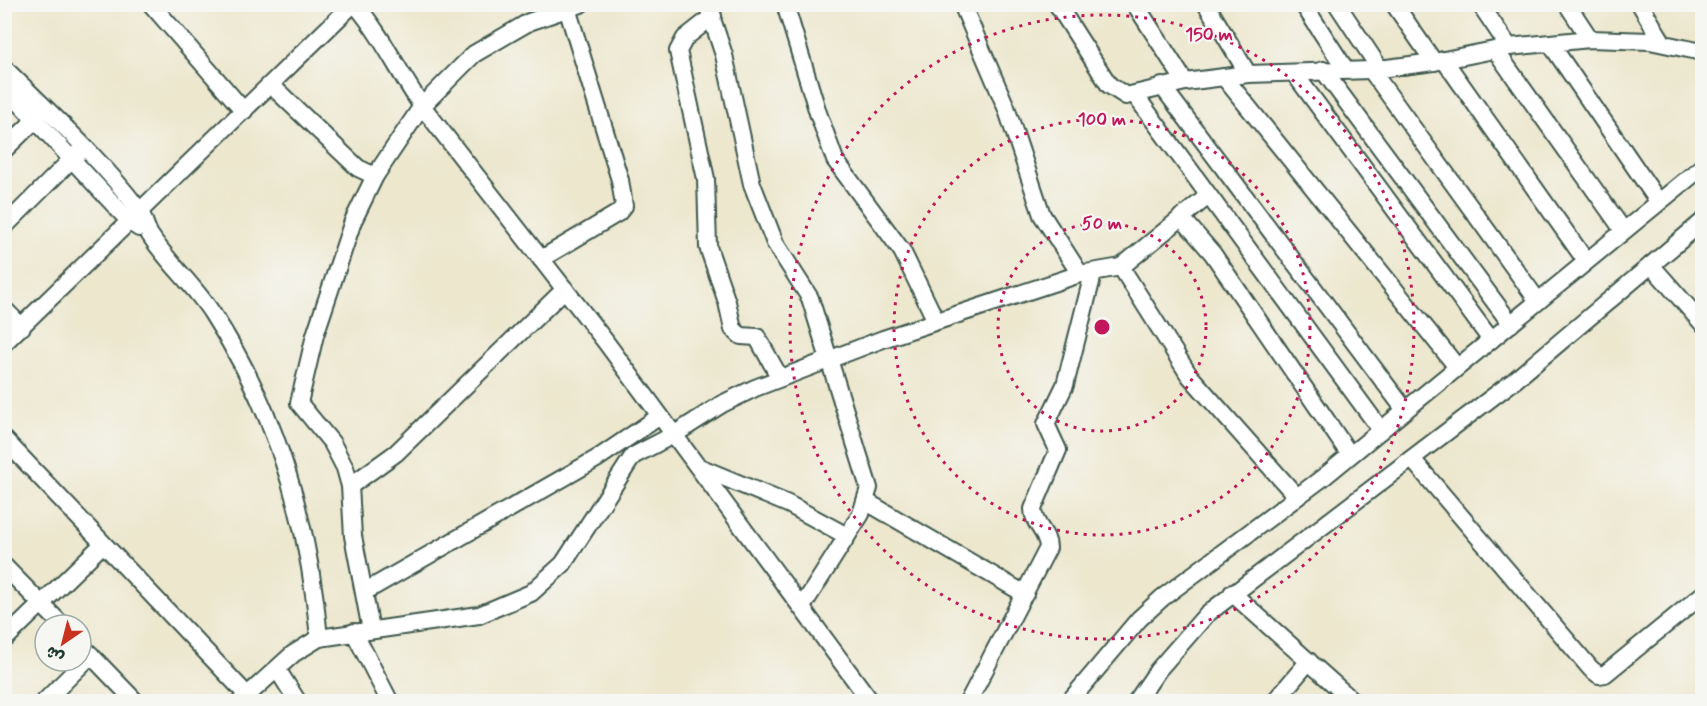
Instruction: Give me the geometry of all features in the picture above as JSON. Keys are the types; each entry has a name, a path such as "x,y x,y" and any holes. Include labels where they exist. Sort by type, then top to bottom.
{"street":[{"path":"152,4 244,111"},
{"path":"4,343 354,4 372,24 399,73 422,106 675,434 872,702"},
{"path":"372,24 373,4"},
{"path":"785,4 832,152 902,251 936,321"},
{"path":"962,4 1006,107 1042,215 1086,274 1065,385 1046,424 1058,450 1033,509 1033,515 1046,536 1048,548 968,702"},
{"path":"1057,4 1114,90 1126,96 1162,86 1248,74 1375,69 1439,61 1503,49 1590,39 1663,43 1702,52"},
{"path":"1135,4 1185,82"},
{"path":"1206,4 1248,74"},
{"path":"1303,4 1346,70"},
{"path":"1337,4 1375,69 1538,301"},
{"path":"1394,4 1439,61 1586,261"},
{"path":"1480,4 1503,49 1623,230"},
{"path":"1567,4 1590,39"},
{"path":"1640,4 1663,43"},
{"path":"390,702 363,631 366,591 353,536 350,486 345,468 332,443 299,403 315,335 353,221 375,176 422,106 474,54 529,22 574,6 620,180 624,206 618,213 541,259"},
{"path":"710,10 724,55 752,184 775,243 810,298 869,488 867,502 848,536 802,607"},
{"path":"710,10 685,38 678,51 706,179 706,240 727,302 733,329 738,335 758,338 780,378"},
{"path":"1550,43 1659,201"},
{"path":"4,68 84,148 135,217 212,312 242,363 276,435 295,492 307,540 319,638"},
{"path":"1323,70 1511,324"},
{"path":"1294,73 1491,340"},
{"path":"1224,77 1457,367"},
{"path":"271,85 358,168 375,176"},
{"path":"4,86 72,159 135,217"},
{"path":"1162,86 1405,410"},
{"path":"1135,95 1381,430"},
{"path":"4,150 36,119"},
{"path":"4,227 84,148"},
{"path":"1077,699 1139,619 1162,598 1350,455 1702,167"},
{"path":"4,439 243,698 293,654 319,638 479,615 531,593 563,564 602,506 626,463 639,452 675,434 722,404 828,359 936,321 1086,274 1120,267 1208,196"},
{"path":"1181,217 1213,254 1350,455"},
{"path":"1136,702 1158,670 1207,614 1515,380 1651,265 1701,226"},
{"path":"1651,265 1702,323"},
{"path":"1120,267 1189,375 1297,497"},
{"path":"350,486 396,453 565,289"},
{"path":"4,309 22,327"},
{"path":"366,591 598,458 660,416"},
{"path":"1412,459 1591,669 1599,675 1605,674 1702,594"},
{"path":"699,467 788,504 848,536"},
{"path":"867,502 1025,594"},
{"path":"4,640 102,545"},
{"path":"4,566 50,613"},
{"path":"1232,593 1354,702"},
{"path":"93,657 136,702"},
{"path":"1282,699 1309,661"},
{"path":"277,669 298,702"},
{"path":"44,702 67,673"}]}
